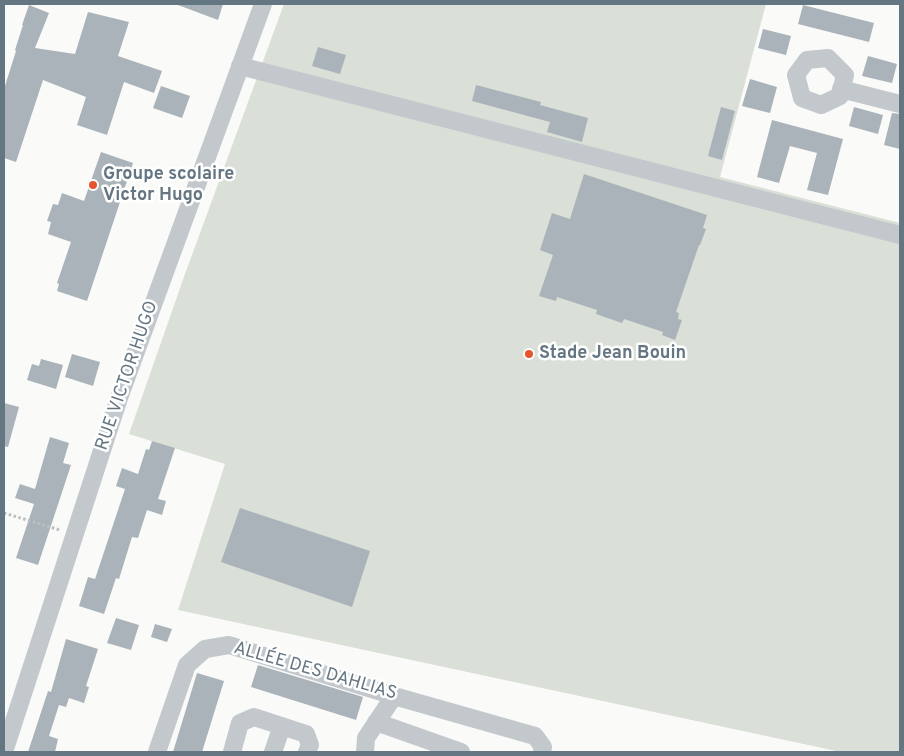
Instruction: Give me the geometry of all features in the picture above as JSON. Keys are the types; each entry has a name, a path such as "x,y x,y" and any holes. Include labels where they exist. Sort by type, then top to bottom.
{"street":[{"name":"RUE VICTOR HUGO","path":"4,752 119,398 263,4"},
{"path":"240,66 900,235"},
{"path":"842,89 900,104"},
{"name":"ALLÉE DES DAHLIAS","path":"158,752 187,665 205,649 229,645 394,696 538,744"},
{"path":"365,752 366,738 394,696"},
{"path":"232,752 240,723 254,717 306,734 310,745 307,752"},
{"path":"376,722 461,752"},
{"path":"273,752 282,726"}],"path":[{"path":"4,513 75,535"}],"shaded area":[{"name":"Stade Jean Bouin","path":"284,4 766,4 720,177 900,223 900,752 841,752 178,610 225,464 129,434 185,274"}],"building":[{"path":"178,4 223,4 218,20"},
{"path":"29,5 49,13 35,48 75,54 88,12 129,22 118,56 162,71 154,93 124,82 107,135 77,125 86,97 43,80 16,162 4,158 4,89"},
{"path":"803,5 874,23 869,42 798,24"},
{"path":"763,29 791,36 786,55 758,48"},
{"path":"318,47 346,55 340,74 312,66"},
{"path":"868,56 897,64 892,83 862,76"},
{"path":"750,79 777,87 770,113 742,106"},
{"path":"476,85 541,102 540,105 588,118 582,142 547,132 550,122 472,101"},
{"path":"161,86 190,96 182,118 153,108"},
{"path":"721,107 735,111 722,160 708,156"},
{"path":"854,107 883,115 878,134 849,126"},
{"path":"892,113 900,114 900,149 884,145"},
{"path":"772,120 843,139 828,195 807,190 817,153 790,146 779,183 757,177"},
{"path":"101,152 133,163 87,301 57,291 59,284 57,283 71,242 48,234 51,222 47,221 53,204 58,205 62,193 84,201"},
{"path":"584,174 707,215 703,228 706,229 676,312 679,313 678,319 682,320 675,340 662,335 663,332 624,319 622,323 596,314 597,310 557,297 556,301 539,296 553,255 540,250 552,213 570,219"},
{"path":"72,354 100,362 93,386 65,377"},
{"path":"41,359 63,365 56,389 27,380 32,364 39,366"},
{"path":"4,403 19,407 8,447 4,446"},
{"path":"50,437 69,443 63,463 71,465 38,565 16,558 34,504 15,498 20,484 35,489"},
{"path":"152,441 175,448 158,499 166,501 162,515 147,510 138,538 132,537 119,579 116,578 104,614 79,606 88,577 95,579 125,489 116,486 122,468 138,474 146,449 149,450"},
{"path":"240,508 370,551 352,607 221,562"},
{"path":"116,618 139,625 131,650 107,643"},
{"path":"155,624 172,629 167,642 151,637"},
{"path":"66,639 98,649 86,686 89,687 84,703 69,698 66,707 59,705 49,736 58,739 55,752 28,752 48,691 51,692"},
{"path":"258,665 363,697 356,720 251,687"},
{"path":"197,673 224,681 202,752 173,752"}],"place":[{"name":"Groupe scolaire Victor Hugo","path":"93,185"},
{"name":"Stade Jean Bouin","path":"529,354"}]}
